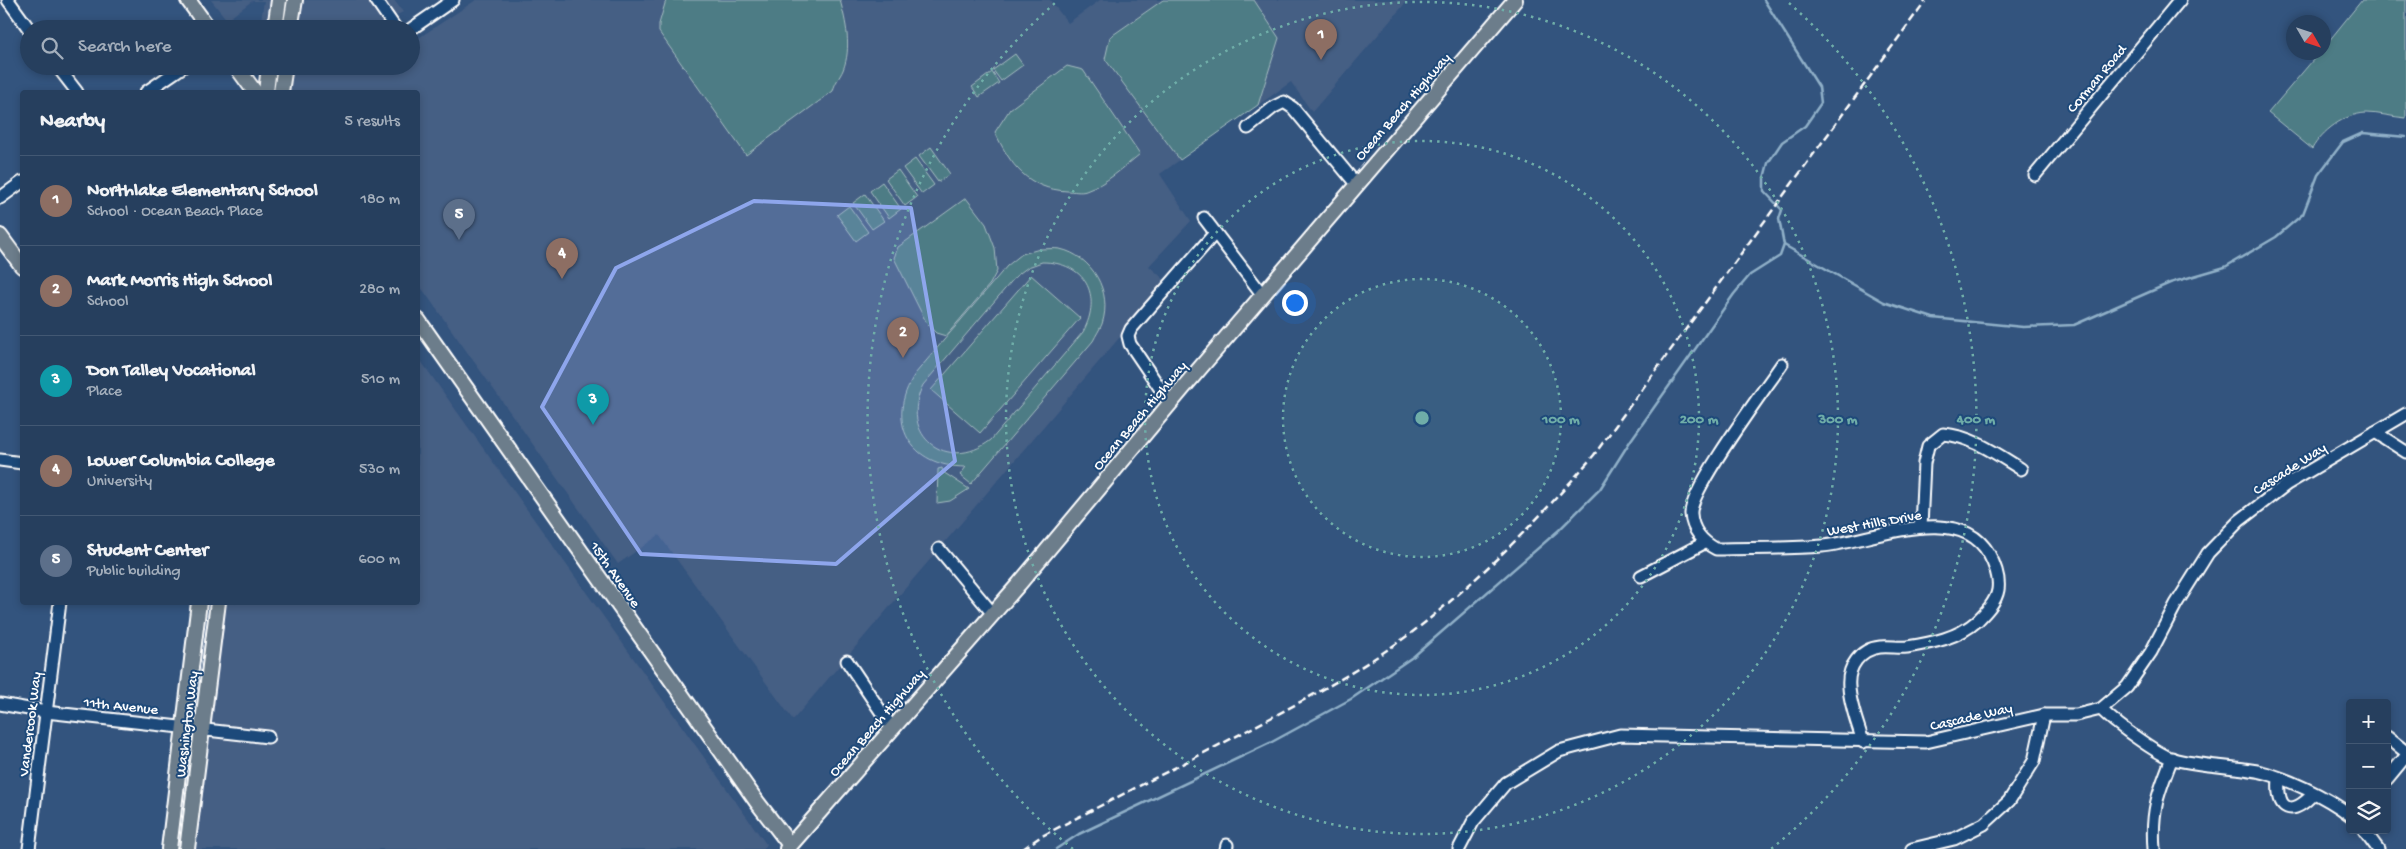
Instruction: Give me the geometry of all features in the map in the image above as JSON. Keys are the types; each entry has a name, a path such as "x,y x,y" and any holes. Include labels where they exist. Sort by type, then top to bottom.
{"main road":[{"path":"188,0 202,20"},
{"path":"276,20 279,0"},
{"path":"292,20 295,0"},
{"name":"Ocean Beach Highway","path":"790,848 1515,0"},
{"path":"243,75 254,90"},
{"path":"266,90 269,75"},
{"path":"281,90 284,75"},
{"path":"0,236 20,263"},
{"name":"15th Avenue","path":"420,326 790,848"},
{"name":"Washington Way","path":"169,849 199,605"},
{"name":"Washington Way","path":"187,849 218,605"}],"street":[{"path":"8,0 22,20"},
{"path":"376,0 390,20"},
{"path":"420,23 453,0"},
{"name":"Corman Road","path":"2036,175 2180,0"},
{"path":"64,75 75,90"},
{"path":"149,90 171,75"},
{"path":"1248,128 1274,107 1284,102 1294,108 1356,184"},
{"path":"0,198 20,183"},
{"path":"1204,218 1262,294"},
{"path":"1170,403 1130,344 1128,336 1131,329 1215,233"},
{"path":"1641,576 1704,543 1695,528 1690,512 1699,488 1782,364"},
{"name":"Cascade Way","path":"1458,849 1472,822 1506,783 1559,750 1620,735 1926,742 2044,715 2076,715 2101,709 2127,687 2151,652 2176,604 2208,553 2239,521 2287,484 2406,414"},
{"path":"2375,432 2406,452"},
{"path":"1921,526 1924,463 1928,446 1943,434 1955,435 1991,450 2021,470"},
{"path":"0,460 20,463"},
{"name":"West Hills Drive","path":"1704,543 1716,549 1824,546 1921,526 1949,528 1968,533 1985,547 1996,567 1998,591 1987,611 1971,626 1946,639 1905,647 1878,647 1861,655 1850,669 1848,686 1863,742"},
{"path":"939,549 992,614"},
{"name":"Vandercook Way","path":"29,849 60,605"},
{"path":"847,661 892,728"},
{"name":"11th Avenue","path":"0,704 46,712 268,737"},
{"path":"2101,709 2114,723 2172,758 2259,772 2338,805 2346,812"},
{"path":"1912,849 1954,839 1984,824 2009,801 2034,762 2044,715"},
{"path":"2391,741 2406,754 2391,774"},
{"path":"2154,849 2152,823 2155,805 2172,758"},
{"path":"2279,779 2278,794 2280,801 2288,808 2295,809 2304,805 2313,794"},
{"path":"2367,834 2378,849"}],"highlighted area":[{"path":"754,201 911,208 955,461 836,564 641,554 542,407 616,268"}],"shaded area":[{"path":"211,0 394,0 403,12 387,20 261,20 264,1 252,1 227,20"},
{"path":"476,0 1050,0 1068,23 1100,0 1408,0 1312,112 1291,82 1160,174 1191,221 1149,266 1167,282 793,720 659,535 618,564 420,286 420,90 290,90 291,75 420,75 420,37"},
{"path":"420,360 766,844 763,849 196,849 226,605 420,605"}],"green space":[{"path":"666,0 840,0 848,44 846,62 833,91 746,155 659,32 659,24"},
{"path":"1163,0 1254,0 1279,38 1258,105 1180,160 1105,59 1110,37"},
{"path":"2362,0 2406,0 2406,118 2366,113 2358,114 2334,125 2316,142 2312,149 2268,113 2313,60 2331,60 2331,38"},
{"path":"1015,54 1023,65 1001,81 993,70"},
{"path":"1067,66 1083,70 1140,154 1108,180 1084,192 1053,189 1041,186 1031,180 1014,165 995,132 1010,109"},
{"path":"992,72 999,83 979,97 972,87"},
{"path":"931,147 950,174 938,182 919,156"},
{"path":"915,159 934,185 922,194 903,168"},
{"path":"898,170 917,197 905,206 886,179"},
{"path":"882,182 901,209 889,218 870,191"},
{"path":"865,194 884,221 872,229 853,203"},
{"path":"966,198 986,224 995,248 997,271 990,284 946,336 936,333 927,324 894,258 898,247"},
{"path":"849,206 868,232 856,241 837,215"},
{"path":"1040,249 1060,249 1082,259 1097,277 1102,288 1105,312 1102,324 1093,341 971,484 960,475 966,467 946,465 930,459 917,450 908,438 903,425 902,409 906,392 915,374 1007,266 1022,254","holes":["1042,262 1057,263 1079,274 1086,283 1091,305 1089,318 1083,332 991,440 974,449 958,453 944,451 931,444 922,433 917,419 917,403 923,385 1016,276 1028,267"]},
{"path":"1031,275 1080,318 980,433 931,390"},
{"path":"942,468 943,472 969,489 950,501 937,503 938,469"}],"waterway":[{"path":"1056,849 1079,834 1270,743 1351,699 1414,656 1559,530 1600,489 1631,440 1734,294 1750,275 1780,256 1784,245 1779,219 1782,210 1764,191 1764,178 1768,163 1782,142 1805,126 1821,103 1819,87 1764,0"},
{"path":"1784,245 1884,302 1933,318 2023,327 2074,325 2170,283 2225,267 2276,237 2303,214 2318,175 2343,142 2363,133 2406,137"}],"railway":[{"path":"1023,849 1040,837 1248,730 1363,665 1428,620 1494,562 1555,499 1594,455 1926,0"}],"place":[{"name":"Northlake Elementary School","path":"1321,60"},
{"name":"Student Center","path":"459,240"},
{"name":"Lower Columbia College","path":"562,279"},
{"name":"Mark Morris High School","path":"903,358"},
{"name":"Don Talley Vocational","path":"593,425"}]}
